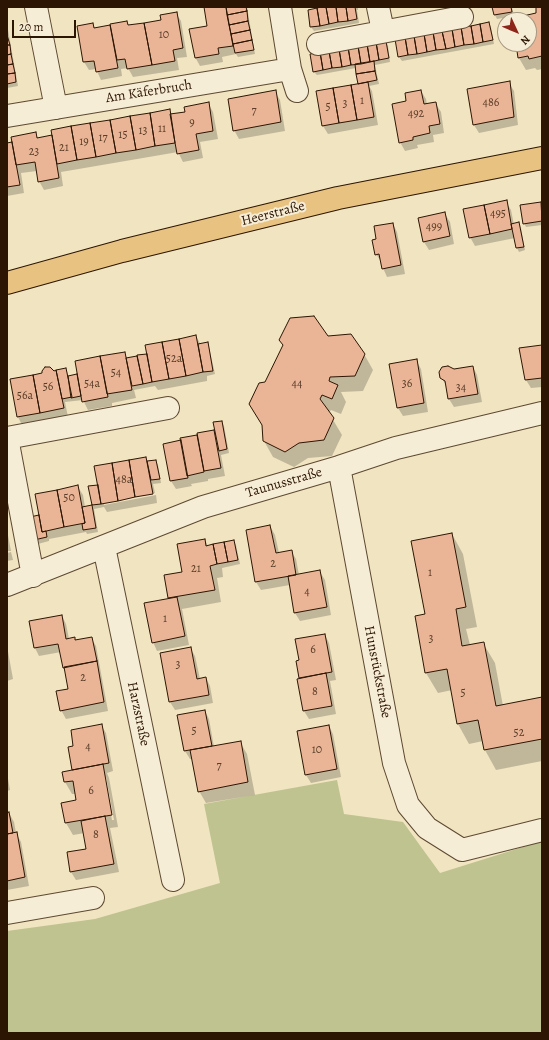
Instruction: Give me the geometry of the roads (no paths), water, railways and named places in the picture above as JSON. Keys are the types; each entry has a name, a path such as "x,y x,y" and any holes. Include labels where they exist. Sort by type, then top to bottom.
{"main road":[{"name":"Heerstraße","path":"7,283 122,251 338,198 542,158"}],"street":[{"path":"36,7 56,108"},
{"path":"280,7 290,69 297,91"},
{"path":"378,7 383,31"},
{"path":"318,44 462,17"},
{"name":"Am Käferbruch","path":"7,116 290,69"},
{"path":"33,576 7,438 168,408"},
{"name":"Taunusstraße","path":"7,585 33,576 203,507 339,467 396,448 542,413"},
{"name":"Hunsrückstraße","path":"339,467 394,763 408,805 427,828 462,850 542,830"},
{"name":"Harzstraße","path":"104,547 173,880"},
{"path":"7,913 93,898"}]}
